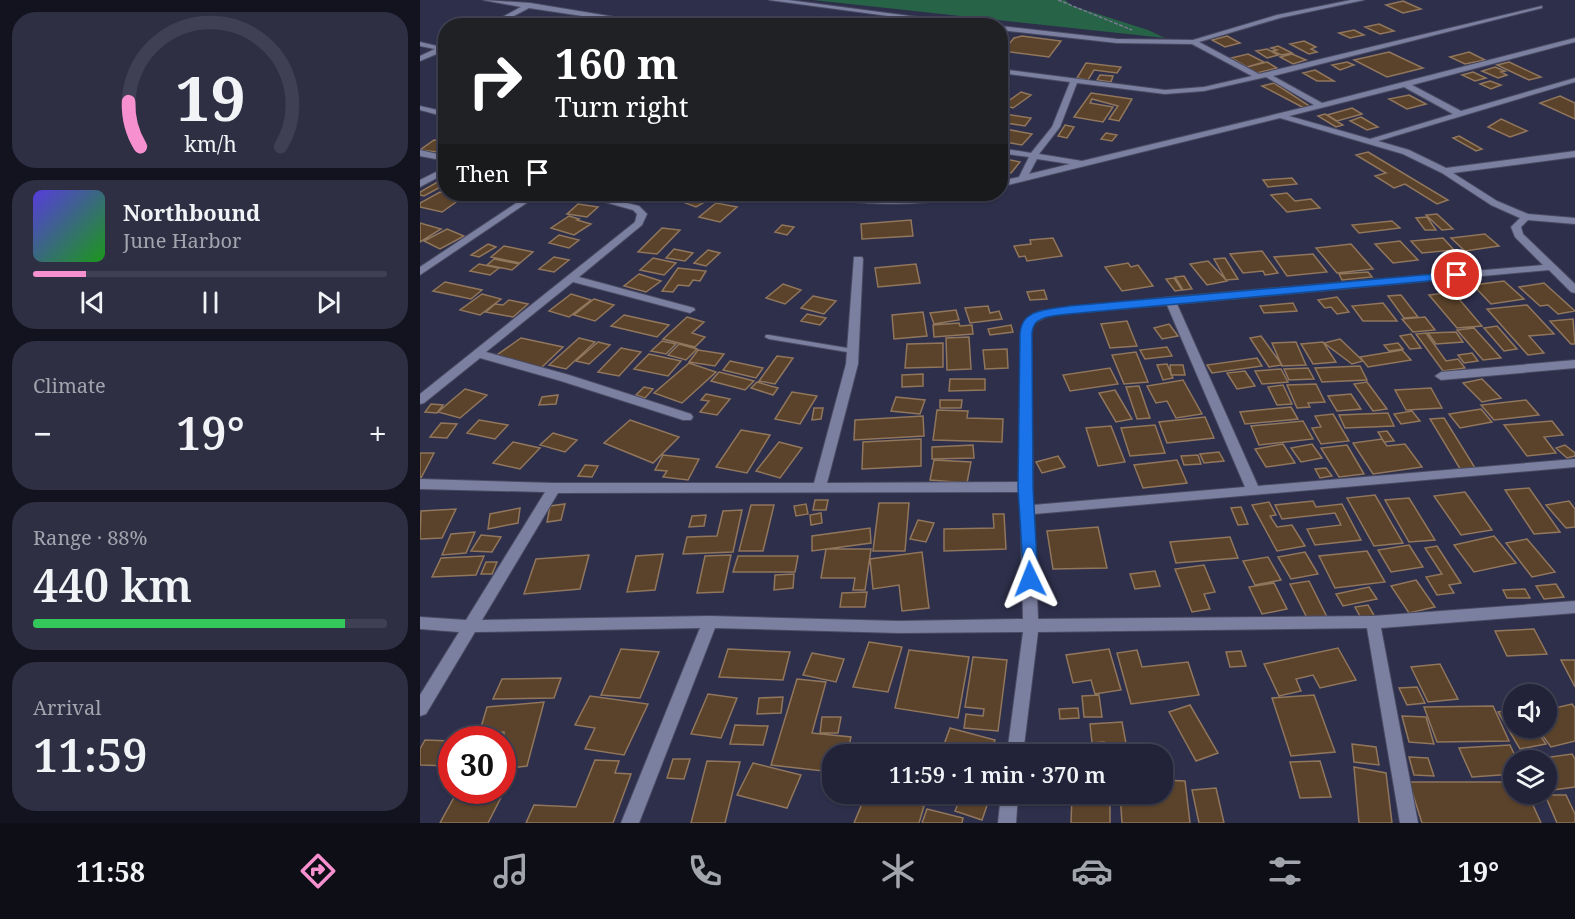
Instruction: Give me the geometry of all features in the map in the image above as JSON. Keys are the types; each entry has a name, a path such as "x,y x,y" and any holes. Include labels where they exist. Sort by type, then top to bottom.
{"street":[{"path":"486,0 620,18"},
{"path":"771,0 918,18"},
{"path":"1008,29 1117,41 1193,42 1280,16 1361,0"},
{"path":"505,18 530,5"},
{"path":"1008,72 1165,92 1204,89 1540,7"},
{"path":"1008,182 1575,40"},
{"path":"1193,42 1320,105"},
{"path":"420,44 438,47"},
{"path":"420,59 438,51"},
{"path":"1373,140 1575,80"},
{"path":"1023,178 1034,155 1056,127 1074,81"},
{"path":"1406,84 1460,114"},
{"path":"420,108 438,113"},
{"path":"1278,116 1373,140 1406,152 1445,171 1494,203 1526,217 1575,221"},
{"path":"1008,151 1086,164"},
{"path":"420,153 438,157"},
{"path":"1445,171 1575,154"},
{"path":"420,184 438,174"},
{"path":"420,272 526,201"},
{"path":"420,400 639,223 642,214 636,208 608,201"},
{"path":"864,201 911,201"},
{"path":"1526,217 1516,227 1518,235 1575,290"},
{"path":"819,487 852,364 858,259"},
{"path":"1016,744 1031,624 1026,488 1026,324 1035,316 1048,312 1552,267"},
{"path":"571,278 690,310"},
{"path":"1170,300 1254,492"},
{"path":"476,353 585,384 687,417"},
{"path":"1441,376 1575,364"},
{"path":"1028,510 1575,464"},
{"path":"420,484 554,488 1026,488"},
{"path":"420,709 554,488"},
{"path":"420,623 470,626 710,622 899,627 1373,622 1575,607"},
{"path":"630,823 710,622"},
{"path":"1373,622 1409,823"},
{"path":"1007,823 1009,804"}],"lane":[{"path":"769,337 853,351"}],"path":[{"path":"1058,0 1076,10 1136,32"}],"green space":[{"path":"813,0 1065,0 1073,6 1148,30 1165,38 1008,21 1008,18 980,18"}],"building":[{"path":"1403,1 1421,9 1403,13 1386,5"},
{"path":"1379,24 1394,31 1380,34 1365,27"},
{"path":"1354,30 1364,35 1350,38 1339,33"},
{"path":"1022,36 1061,41 1049,57 1008,52 1008,45 1014,38"},
{"path":"1227,36 1240,43 1225,47 1212,40"},
{"path":"1304,41 1316,47 1311,49 1317,52 1309,54 1290,44"},
{"path":"1278,46 1292,53 1281,55 1273,51 1277,50 1271,48"},
{"path":"1267,49 1278,55 1267,58 1256,51"},
{"path":"1389,52 1423,68 1387,77 1354,60"},
{"path":"1469,52 1485,60 1465,64 1450,57"},
{"path":"1248,54 1264,62 1247,67 1231,58"},
{"path":"1292,54 1306,60 1293,64 1280,57"},
{"path":"1267,62 1277,68 1257,73 1247,67"},
{"path":"1347,62 1354,65 1340,70 1332,65"},
{"path":"1509,62 1541,77 1529,80 1497,65"},
{"path":"1086,63 1121,67 1117,73 1094,70 1088,80 1077,78"},
{"path":"1495,67 1505,71 1501,72 1507,75 1498,78 1482,71"},
{"path":"1315,70 1334,81 1317,81 1303,73"},
{"path":"1473,72 1486,78 1475,81 1462,75"},
{"path":"1100,75 1113,76 1111,82 1097,80"},
{"path":"1490,81 1501,85 1491,89 1480,84"},
{"path":"1274,83 1311,107 1304,108 1262,86"},
{"path":"1021,92 1031,95 1013,108 1008,106 1008,101"},
{"path":"1091,93 1132,99 1119,121 1109,119 1118,106 1092,99 1090,103 1113,107 1103,122 1074,117"},
{"path":"1409,95 1426,104 1407,109 1389,99"},
{"path":"1560,96 1575,103 1575,119 1540,103"},
{"path":"1352,108 1362,114 1337,121 1327,115"},
{"path":"1325,114 1343,125 1336,127 1318,116"},
{"path":"1008,115 1031,118 1025,126 1008,123"},
{"path":"1361,117 1378,127 1367,130 1350,121"},
{"path":"1501,119 1527,131 1510,137 1488,127"},
{"path":"1065,125 1074,127 1067,138 1058,136"},
{"path":"1008,130 1032,134 1022,145 1008,142"},
{"path":"1106,133 1117,135 1112,141 1101,139"},
{"path":"1459,136 1482,149 1476,151 1453,138"},
{"path":"434,140 438,141 438,152 420,150"},
{"path":"1368,152 1448,200 1437,204 1405,184 1394,188 1375,176 1386,173 1356,155"},
{"path":"1008,160 1020,162 1011,173 1008,172"},
{"path":"1292,178 1297,184 1268,187 1263,180"},
{"path":"438,182 438,188 424,196 420,195 420,192"},
{"path":"438,193 438,201 457,201 442,212 420,207 420,203"},
{"path":"1287,193 1295,201 1311,199 1320,208 1287,212 1271,195"},
{"path":"680,201 707,201 696,207"},
{"path":"716,203 737,207 720,222 699,217"},
{"path":"578,204 598,207 587,217 567,214"},
{"path":"1437,214 1453,229 1442,230 1426,215"},
{"path":"569,216 591,224 574,235 551,228"},
{"path":"1427,217 1436,230 1425,230 1416,218"},
{"path":"911,220 913,236 862,239 861,224"},
{"path":"1392,221 1400,228 1359,233 1352,225"},
{"path":"420,223 441,229 420,242"},
{"path":"782,225 794,227 787,235 775,232"},
{"path":"662,228 680,230 657,254 638,252"},
{"path":"447,229 464,236 440,249 424,241"},
{"path":"1485,234 1499,246 1465,251 1451,238"},
{"path":"559,235 579,240 569,248 549,243"},
{"path":"1053,238 1062,256 1027,261 1025,256 1019,257 1014,246 1031,244 1030,240"},
{"path":"1443,238 1454,250 1422,253 1411,241"},
{"path":"1400,241 1418,260 1393,263 1375,244"},
{"path":"488,244 496,247 479,257 471,255"},
{"path":"1351,244 1373,269 1337,273 1316,248"},
{"path":"504,246 533,252 520,263 491,257"},
{"path":"674,249 693,253 685,261 666,258"},
{"path":"708,250 720,253 706,266 694,263"},
{"path":"1262,251 1278,273 1265,275 1263,271 1243,273 1230,254"},
{"path":"1313,254 1327,272 1287,276 1274,257"},
{"path":"554,257 569,260 554,272 539,269"},
{"path":"653,258 676,263 664,275 640,270"},
{"path":"1225,258 1238,279 1226,280 1214,259"},
{"path":"494,259 519,264 512,270 487,265"},
{"path":"1208,261 1227,281 1207,285 1190,264"},
{"path":"1128,263 1131,267 1138,265 1153,286 1122,291 1105,267"},
{"path":"479,264 499,268 490,275 470,271"},
{"path":"916,264 920,283 878,287 875,268"},
{"path":"678,268 706,271 700,281 693,280 689,286 678,285 673,292 662,291"},
{"path":"1368,272 1372,277 1342,280 1339,274"},
{"path":"639,274 661,281 646,292 624,286"},
{"path":"1184,276 1192,289 1183,290 1175,277"},
{"path":"1174,278 1182,290 1175,291 1166,279"},
{"path":"1504,281 1524,299 1491,304 1473,285"},
{"path":"445,282 482,290 471,299 433,291"},
{"path":"1544,283 1575,311 1558,314 1548,305 1540,306 1519,287"},
{"path":"783,284 801,290 785,304 766,298"},
{"path":"1044,290 1047,299 1030,300 1027,292"},
{"path":"1453,292 1482,326 1457,328 1429,295"},
{"path":"482,294 501,299 480,315 460,310"},
{"path":"571,294 591,300 569,317 549,311"},
{"path":"1401,295 1418,317 1404,318 1388,296"},
{"path":"813,296 836,301 824,314 801,308"},
{"path":"1337,297 1349,312 1337,314 1331,307 1325,308 1318,300"},
{"path":"594,299 614,305 595,321 574,315"},
{"path":"509,300 528,304 513,317 486,312 495,304 503,305"},
{"path":"1293,303 1297,311 1264,313 1260,306"},
{"path":"1383,303 1397,321 1363,321 1352,306"},
{"path":"1527,305 1554,334 1529,336 1544,353 1528,355 1487,309"},
{"path":"988,306 990,313 999,311 1002,319 970,323 965,308"},
{"path":"956,310 959,320 934,324 930,313"},
{"path":"923,312 927,336 894,339 892,315"},
{"path":"807,314 826,318 820,325 801,321"},
{"path":"624,315 669,325 657,337 611,326"},
{"path":"687,317 704,322 692,333 705,337 695,347 663,339"},
{"path":"1425,317 1435,330 1413,332 1402,319"},
{"path":"1573,319 1575,344 1571,344 1550,321"},
{"path":"1127,321 1137,346 1110,348 1101,324"},
{"path":"959,323 960,326 972,325 973,334 934,337 933,325"},
{"path":"1169,324 1178,336 1162,339 1154,328"},
{"path":"1011,325 1013,332 990,335 988,329"},
{"path":"1497,326 1517,349 1504,351 1484,328"},
{"path":"1474,328 1501,358 1483,360 1457,330"},
{"path":"1456,332 1463,342 1436,344 1428,333"},
{"path":"1426,333 1446,361 1458,359 1465,368 1443,371 1416,334"},
{"path":"1411,334 1421,348 1410,349 1400,336"},
{"path":"1261,336 1282,365 1269,367 1250,338"},
{"path":"969,337 971,369 947,370 946,338"},
{"path":"521,338 563,347 541,368 494,357"},
{"path":"579,338 595,342 566,369 549,365"},
{"path":"1340,339 1363,361 1352,364 1324,343"},
{"path":"662,341 676,344 666,354 651,351"},
{"path":"598,342 610,345 589,364 576,361"},
{"path":"1296,342 1306,365 1282,366 1272,343"},
{"path":"1323,342 1336,362 1313,364 1301,344"},
{"path":"943,343 943,367 905,368 907,344"},
{"path":"1398,343 1403,349 1389,351 1384,345"},
{"path":"679,344 697,349 686,360 668,355"},
{"path":"1167,347 1172,356 1145,359 1140,350"},
{"path":"621,348 641,352 619,376 598,372"},
{"path":"1007,349 1008,368 985,369 983,350"},
{"path":"698,350 724,354 715,366 689,362"},
{"path":"1402,350 1411,360 1368,367 1360,357"},
{"path":"1136,352 1148,382 1124,384 1112,355"},
{"path":"1472,353 1478,361 1464,363 1458,355"},
{"path":"649,354 681,361 668,376 634,369"},
{"path":"777,356 793,358 775,384 759,381"},
{"path":"1257,358 1262,366 1212,373 1207,365"},
{"path":"730,361 763,368 756,378 723,370"},
{"path":"689,363 716,372 682,403 654,393"},
{"path":"1167,364 1173,378 1163,380 1157,365"},
{"path":"1170,365 1183,365 1185,375 1171,375"},
{"path":"1360,366 1367,380 1322,382 1315,368"},
{"path":"1110,368 1118,384 1070,391 1063,375"},
{"path":"1308,368 1314,379 1289,380 1284,369"},
{"path":"1281,369 1288,382 1262,384 1255,371"},
{"path":"1245,371 1255,386 1237,389 1227,373"},
{"path":"719,372 754,381 745,390 711,381"},
{"path":"923,374 923,386 902,387 902,375"},
{"path":"950,379 985,379 985,390 949,391"},
{"path":"1482,379 1501,398 1482,402 1463,383"},
{"path":"1183,380 1202,414 1176,418 1167,401 1156,403 1147,386"},
{"path":"757,382 778,388 773,395 751,388"},
{"path":"1367,382 1387,409 1373,411 1354,384"},
{"path":"1316,384 1325,402 1308,403 1310,407 1297,408 1287,385"},
{"path":"1283,385 1292,404 1277,405 1268,387"},
{"path":"1139,386 1150,418 1137,419 1126,387"},
{"path":"644,387 653,389 645,398 636,395"},
{"path":"1431,388 1442,408 1406,410 1395,390"},
{"path":"465,389 487,395 460,418 438,412"},
{"path":"1115,390 1132,419 1116,422 1099,393"},
{"path":"792,392 817,396 800,424 775,419"},
{"path":"706,394 730,399 717,415 700,412 709,401 701,400"},
{"path":"1351,394 1361,409 1337,411 1328,396"},
{"path":"558,395 556,404 539,405 542,397"},
{"path":"896,397 925,400 920,414 891,411"},
{"path":"940,400 962,400 961,408 940,408"},
{"path":"1526,400 1539,415 1494,420 1481,405"},
{"path":"431,404 443,405 437,413 425,412"},
{"path":"1291,407 1298,419 1245,424 1240,412"},
{"path":"814,408 823,408 821,419 812,420"},
{"path":"1481,409 1492,422 1460,428 1449,414"},
{"path":"937,410 968,411 967,418 1003,419 1002,442 933,440"},
{"path":"1412,411 1420,421 1401,424 1394,414"},
{"path":"1388,413 1394,426 1345,428 1339,415"},
{"path":"1333,414 1349,441 1321,444 1312,428 1321,427 1315,416"},
{"path":"923,416 924,436 854,440 855,420"},
{"path":"1205,417 1214,438 1167,443 1159,422"},
{"path":"1444,418 1477,471 1462,472 1430,419"},
{"path":"479,420 508,425 495,439 467,433"},
{"path":"630,420 679,437 653,463 604,443"},
{"path":"1303,421 1313,439 1259,445 1251,426"},
{"path":"1552,421 1563,435 1544,437 1556,453 1527,456 1504,425"},
{"path":"441,423 457,424 447,438 430,437"},
{"path":"1155,425 1165,453 1130,456 1121,428"},
{"path":"1111,426 1125,462 1098,466 1086,428"},
{"path":"741,430 770,435 747,473 716,467"},
{"path":"1387,431 1394,441 1384,442 1378,432"},
{"path":"553,433 577,440 565,452 540,445"},
{"path":"921,439 921,466 862,469 863,442"},
{"path":"1382,439 1387,446 1405,444 1422,467 1373,474 1353,443"},
{"path":"513,442 540,448 520,469 493,463"},
{"path":"779,442 802,448 780,478 756,471"},
{"path":"1283,444 1295,463 1266,467 1255,449"},
{"path":"1312,444 1322,458 1301,462 1291,448"},
{"path":"973,445 974,458 932,459 932,447"},
{"path":"1347,445 1364,474 1339,477 1321,448"},
{"path":"1565,445 1575,453 1575,456 1567,458 1556,448"},
{"path":"1219,452 1224,461 1204,463 1200,454"},
{"path":"420,453 434,453 420,480"},
{"path":"663,455 699,459 688,480 663,477 667,471 655,470"},
{"path":"1198,455 1201,464 1184,465 1181,456"},
{"path":"1058,456 1065,467 1042,473 1036,462"},
{"path":"934,460 971,462 967,483 930,480"},
{"path":"1177,460 1187,483 1143,488 1134,465"},
{"path":"585,465 598,466 592,477 578,476"},
{"path":"1326,468 1332,476 1320,478 1315,469"},
{"path":"1529,488 1560,532 1534,534 1505,490"},
{"path":"1465,492 1492,530 1461,535 1434,496"},
{"path":"1375,495 1403,543 1374,546 1347,498"},
{"path":"1409,498 1435,540 1409,542 1385,500"},
{"path":"815,500 828,500 826,510 813,510"},
{"path":"1313,501 1316,507 1342,504 1361,540 1315,545 1307,529 1341,525 1335,513 1282,519 1275,505"},
{"path":"1569,501 1575,509 1575,527 1566,528 1546,505"},
{"path":"1269,502 1276,515 1270,516 1277,527 1292,525 1305,546 1277,551 1252,505"},
{"path":"879,503 909,503 905,551 873,551"},
{"path":"565,504 561,520 547,522 550,506"},
{"path":"806,504 808,514 796,516 794,506"},
{"path":"751,505 774,505 763,551 739,551"},
{"path":"1241,507 1248,524 1238,525 1231,508"},
{"path":"520,508 518,523 488,529 490,514"},
{"path":"456,509 442,538 420,539 421,511"},
{"path":"742,510 733,552 683,554 687,537 717,536 723,511"},
{"path":"821,513 822,523 811,525 810,515"},
{"path":"993,514 1004,514 1006,549 944,551 944,529 994,528"},
{"path":"706,515 704,526 689,527 692,516"},
{"path":"918,520 934,523 926,542 910,539"},
{"path":"1098,527 1107,568 1053,569 1047,531"},
{"path":"870,528 871,543 812,551 812,536"},
{"path":"475,532 466,553 442,555 451,534"},
{"path":"481,535 501,537 492,552 471,551"},
{"path":"1494,536 1516,563 1474,572 1454,545"},
{"path":"1230,537 1238,558 1176,563 1170,542"},
{"path":"1527,539 1555,572 1532,577 1506,543"},
{"path":"1409,545 1423,567 1391,572 1378,550"},
{"path":"1437,546 1461,583 1449,585 1454,593 1437,595 1426,577 1442,574 1425,548"},
{"path":"826,549 871,549 865,590 853,590 855,578 821,578"},
{"path":"1367,551 1385,582 1335,588 1319,556"},
{"path":"922,552 929,608 902,611 899,585 873,589 870,559"},
{"path":"1305,552 1318,574 1291,579 1278,557"},
{"path":"663,554 655,590 627,592 636,556"},
{"path":"589,555 580,589 524,594 536,559"},
{"path":"731,555 723,592 697,593 705,556"},
{"path":"484,556 476,575 432,577 441,558"},
{"path":"738,556 798,556 795,572 733,572"},
{"path":"1268,557 1281,580 1255,585 1243,561"},
{"path":"486,562 497,562 492,574 481,574"},
{"path":"1204,565 1215,592 1204,594 1210,609 1192,612 1175,569"},
{"path":"1155,571 1160,586 1135,589 1130,574"},
{"path":"794,574 793,588 774,590 775,575"},
{"path":"1416,580 1435,607 1409,613 1391,586"},
{"path":"1309,581 1327,617 1308,620 1290,584"},
{"path":"1274,583 1287,609 1262,614 1249,587"},
{"path":"1556,584 1564,597 1544,599 1536,586"},
{"path":"1369,587 1377,599 1343,606 1336,594"},
{"path":"1525,589 1530,598 1507,598 1503,590"},
{"path":"867,592 865,607 840,607 842,593"},
{"path":"1368,605 1375,617 1362,620 1355,607"},
{"path":"1534,629 1547,654 1507,656 1495,631"},
{"path":"869,642 902,647 888,692 853,687"},
{"path":"1338,648 1356,680 1320,688 1313,675 1296,679 1301,691 1279,696 1264,664"},
{"path":"621,649 659,652 640,698 601,695"},
{"path":"728,649 790,652 783,680 719,677"},
{"path":"1109,649 1121,690 1095,694 1091,680 1073,683 1066,655"},
{"path":"909,650 969,657 958,718 895,708"},
{"path":"1137,650 1142,667 1188,662 1199,695 1131,704 1117,653"},
{"path":"1241,651 1246,666 1230,667 1226,652"},
{"path":"812,653 844,659 836,682 803,675"},
{"path":"973,657 1007,660 998,731 964,728 966,714 983,716 984,709 965,707"},
{"path":"1561,660 1575,660 1575,687"},
{"path":"1440,664 1458,699 1428,702 1411,667"},
{"path":"561,678 554,698 493,699 502,679"},
{"path":"797,679 826,682 812,733 851,737 849,744 822,744 822,771 771,765"},
{"path":"1417,687 1425,703 1407,705 1399,688"},
{"path":"708,694 737,698 721,738 691,734"},
{"path":"1099,695 1102,717 1084,717 1082,696"},
{"path":"1314,695 1335,752 1291,756 1272,698"},
{"path":"590,696 648,704 624,755 585,749 595,728 575,725"},
{"path":"783,697 781,713 757,714 759,698"},
{"path":"544,702 527,766 516,767 516,726 481,726 487,707"},
{"path":"1572,704 1575,708 1575,741 1551,747 1544,738 1557,738 1557,707"},
{"path":"1190,705 1218,753 1196,761 1169,712"},
{"path":"1493,706 1503,728 1503,738 1508,738 1509,741 1437,742 1424,707"},
{"path":"1078,708 1079,718 1060,719 1059,709"},
{"path":"1503,711 1503,720 1498,712"},
{"path":"1402,716 1426,717 1434,744 1409,742"},
{"path":"822,717 841,717 838,733 820,733"},
{"path":"1122,722 1126,744 1092,743 1090,724"},
{"path":"735,725 768,726 763,745 730,744"},
{"path":"950,728 995,740 994,744 944,744"},
{"path":"1513,738 1542,738 1546,744 1520,749"},
{"path":"425,740 438,740 438,766 420,765 420,749"},
{"path":"1352,744 1376,747 1379,765 1354,762"},
{"path":"1510,745 1512,750 1503,750 1503,775 1472,777 1459,748"},
{"path":"1572,754 1575,759 1575,787 1557,789 1557,756"},
{"path":"1409,757 1428,758 1434,776 1414,775"},
{"path":"673,759 690,759 684,779 667,778"},
{"path":"595,760 619,761 615,773 631,774 613,823 526,823 534,805 576,807"},
{"path":"707,761 740,762 725,823 691,823"},
{"path":"1320,761 1331,797 1300,798 1290,762"},
{"path":"753,763 801,775 787,808 737,795"},
{"path":"1354,767 1386,773 1392,823 1359,823"},
{"path":"1173,780 1185,781 1190,823 1122,823 1121,804 1173,804"},
{"path":"1409,782 1503,782 1503,804 1532,804 1541,823 1422,823"},
{"path":"1216,788 1224,823 1199,823 1192,790"},
{"path":"1557,795 1566,795 1575,814 1575,823 1557,823 1549,804 1557,804"},
{"path":"450,804 498,804 488,823 440,823"},
{"path":"862,804 924,806 919,823 854,823"},
{"path":"958,804 988,804 982,820 955,811"},
{"path":"1072,804 1110,804 1110,823 1071,823"},
{"path":"927,809 963,818 962,823 922,823"}],"route":[{"path":"1030,579 1026,488 1026,324 1035,316 1048,312 1170,300 1457,275"}]}
